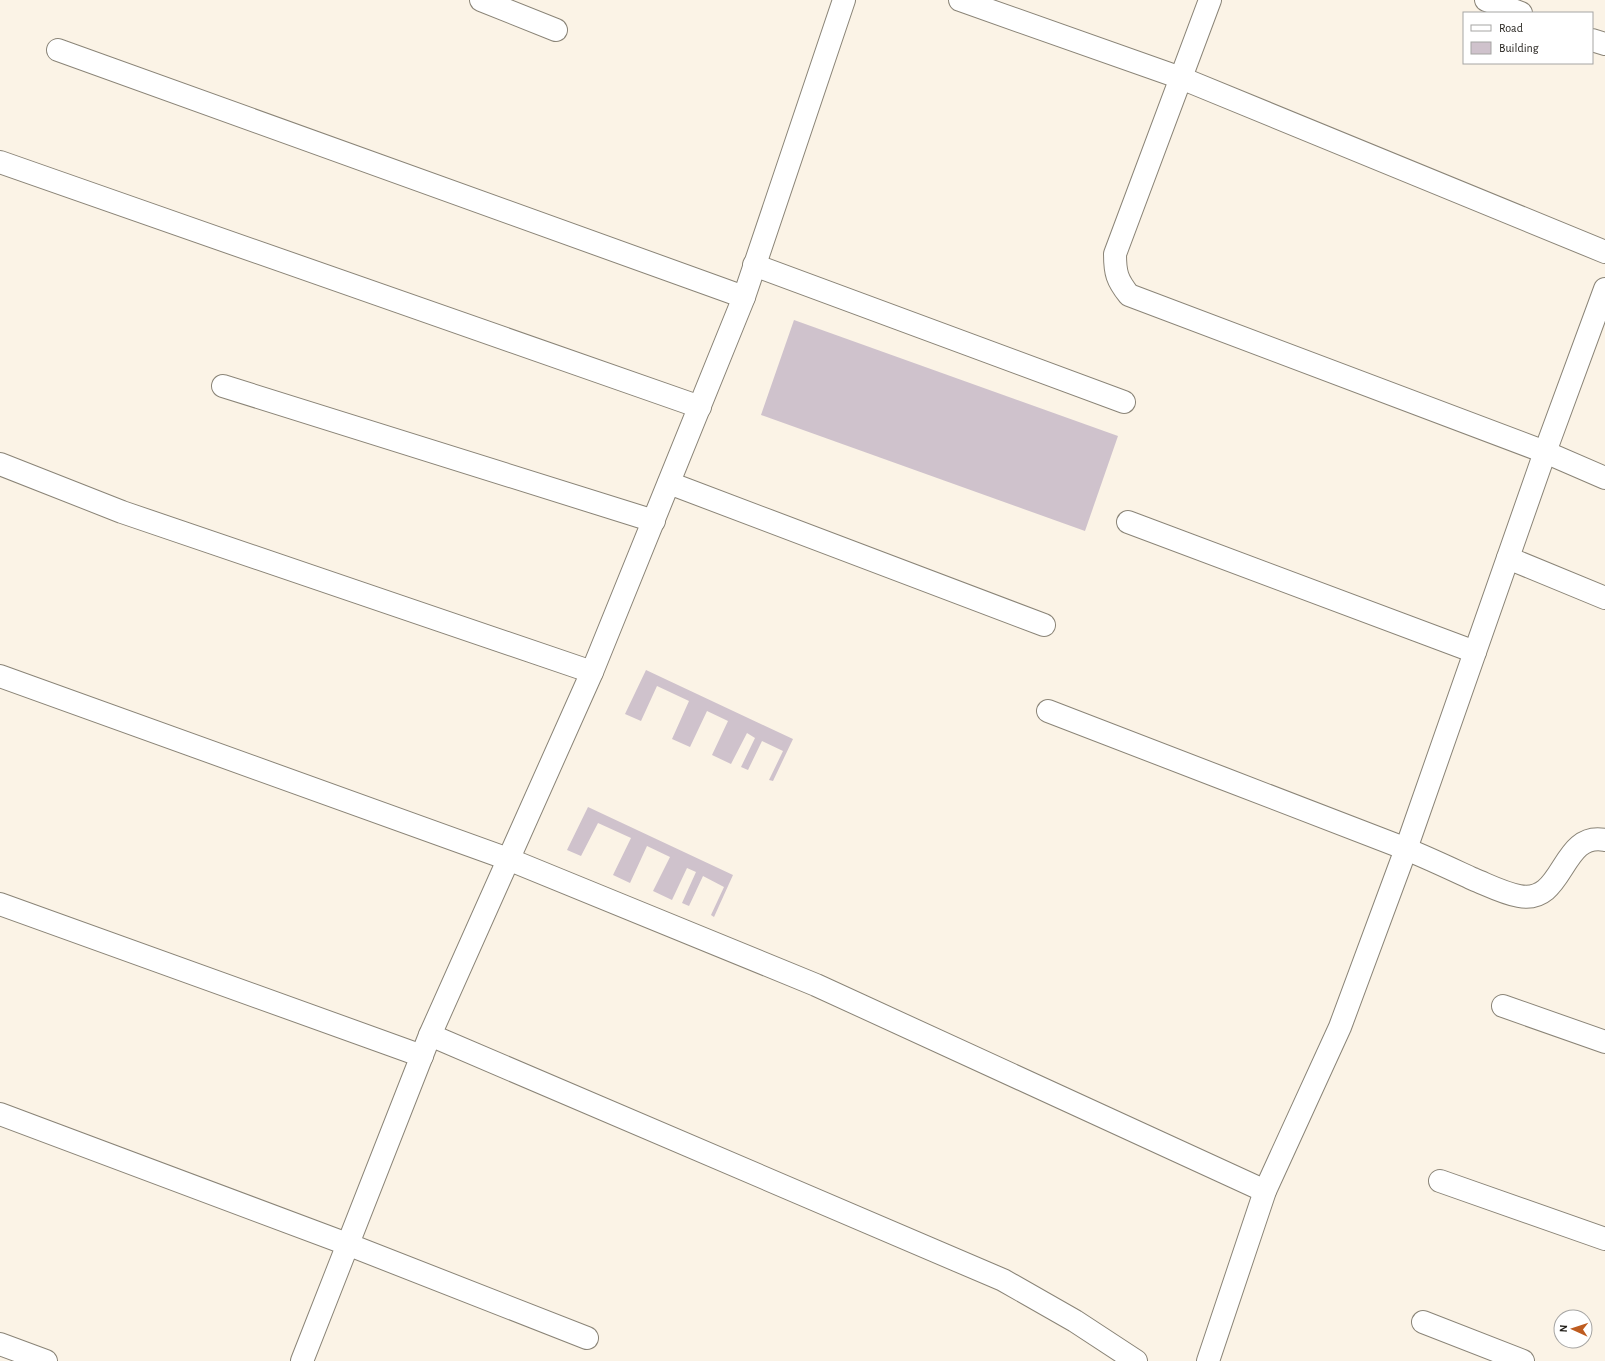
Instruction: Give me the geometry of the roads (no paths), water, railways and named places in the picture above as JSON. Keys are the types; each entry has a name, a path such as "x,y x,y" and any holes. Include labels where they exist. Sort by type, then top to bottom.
{"street":[{"path":"481,0 556,30"},
{"path":"302,1361 430,1035 592,672 744,297 844,0"},
{"path":"960,0 1181,78 1605,252"},
{"path":"1210,0 1116,254 1115,269 1120,284 1129,295 1545,452 1605,478"},
{"path":"1486,0 1518,12"},
{"path":"1593,40 1605,44"},
{"path":"58,50 744,297"},
{"path":"0,162 700,407"},
{"path":"754,266 1124,402"},
{"path":"1208,1361 1265,1191 1340,1027 1406,849 1545,452 1605,289"},
{"path":"223,386 654,521"},
{"path":"0,464 122,512 592,672"},
{"path":"669,483 1044,625"},
{"path":"1128,522 1475,652"},
{"path":"1508,558 1605,598"},
{"path":"0,676 508,859 816,985 1265,1191"},
{"path":"1048,711 1406,849 1503,892 1521,897 1535,896 1549,888 1573,851 1586,841 1599,839 1605,840"},
{"path":"0,904 422,1056"},
{"path":"1503,1006 1605,1042"},
{"path":"430,1035 1003,1280 1075,1321 1136,1361"},
{"path":"0,1114 347,1244 587,1338"},
{"path":"1440,1181 1605,1239"},
{"path":"1423,1322 1522,1361"},
{"path":"0,1344 46,1361"}]}
